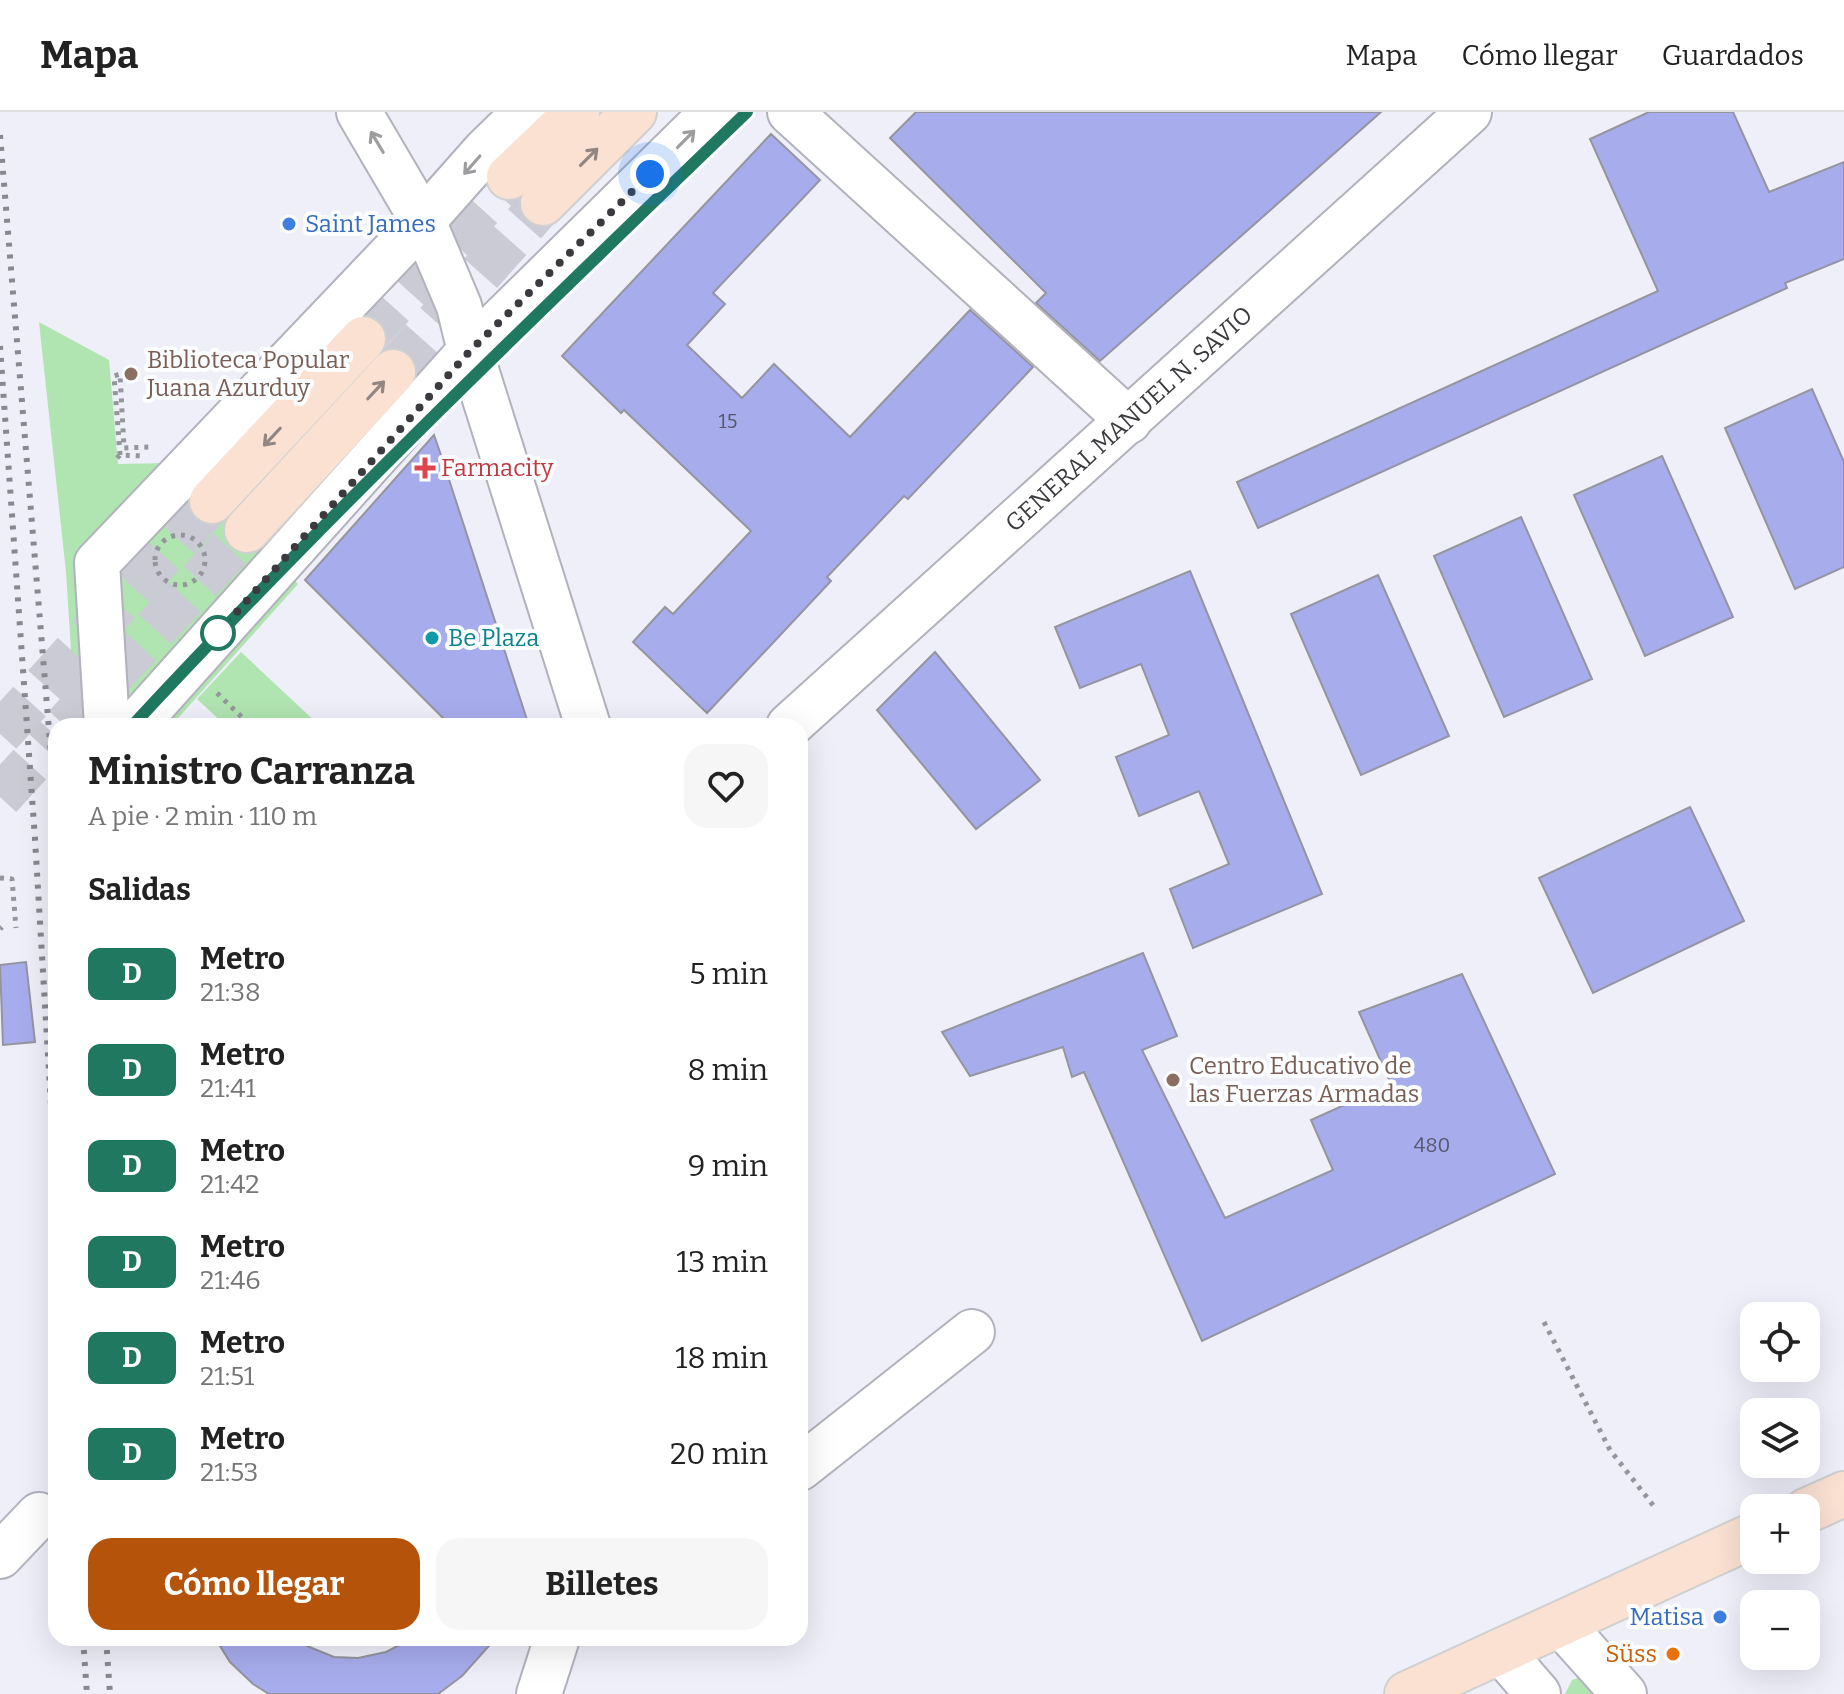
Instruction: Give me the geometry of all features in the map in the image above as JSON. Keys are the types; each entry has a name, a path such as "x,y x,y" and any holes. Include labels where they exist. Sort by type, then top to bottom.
{"main road":[{"path":"509,177 577,112"},
{"path":"543,203 634,112"},
{"path":"212,501 363,339"},
{"path":"247,530 393,372"},
{"path":"1820,1505 1844,1494"},
{"path":"1407,1694 1740,1542"}],"street":[{"path":"359,112 423,221 459,306 470,351 585,718"},
{"path":"107,718 97,563 525,112"},
{"path":"141,718 470,351 713,112"},
{"path":"790,112 1129,421"},
{"name":"GENERAL MANUEL N. SAVIO","path":"798,718 1469,112"},
{"path":"808,1462 972,1332"},
{"path":"0,1556 39,1515"},
{"path":"1562,1625 1624,1694"},
{"path":"539,1694 554,1646"},
{"path":"1501,1651 1538,1694"}],"path":[{"path":"117,458 120,455 114,376 120,374 124,448 174,446 182,456 196,458"},
{"path":"176,535 187,536 198,542 205,552 205,566 198,578 186,585 172,584 161,577 155,564 157,550 164,541 176,535"},
{"path":"213,690 243,718"},
{"path":"0,878 12,879 16,928"},
{"path":"1544,1322 1610,1450 1656,1509"}],"green space":[{"path":"39,322 109,360 118,464 170,463 298,584 178,718 75,718 66,572"},
{"path":"241,652 311,718 217,718 197,699"},
{"path":"1585,1676 1609,1694 1565,1694 1572,1680"}],"building":[{"path":"916,112 1381,112 1100,361 1036,303 1046,293 890,138"},
{"path":"1649,112 1733,112 1769,192 1844,162 1844,259 1785,283 1787,288 1258,528 1237,482 1658,291 1590,139"},
{"path":"771,134 820,180 713,293 725,304 687,345 742,398 774,364 850,437 970,310 1033,367 908,499 904,496 827,577 831,581 707,713 633,642 665,607 673,614 751,531 624,410 621,413 562,356"},
{"path":"1812,389 1844,462 1844,567 1795,589 1725,428"},
{"name":"Be Plaza","path":"434,435 526,718 443,718 305,580"},
{"path":"1662,456 1733,617 1645,656 1574,495"},
{"path":"1521,517 1592,679 1504,717 1434,556"},
{"path":"1190,571 1322,894 1193,948 1170,889 1229,864 1199,791 1139,816 1116,757 1169,735 1141,664 1080,688 1055,627"},
{"path":"1378,575 1449,736 1361,775 1291,614"},
{"path":"935,652 1040,780 976,829 877,710"},
{"path":"1690,807 1744,921 1593,993 1539,878"},
{"path":"1143,953 1177,1036 1142,1050 1225,1218 1333,1170 1311,1120 1391,1084 1359,1012 1462,974 1555,1174 1202,1341 1084,1072 1072,1077 1063,1047 970,1076 942,1032"},
{"path":"26,962 35,1042 3,1045 0,965"},
{"path":"220,1646 307,1646 334,1657 358,1658 398,1646 489,1646 462,1676 438,1694 269,1694 253,1684 230,1662"}],"tunnel":[{"path":"363,339 509,177"},
{"path":"393,372 543,203"},
{"path":"0,734 212,501"},
{"path":"72,718 247,530"},
{"path":"0,797 48,745"}],"railway":[{"path":"0,135 48,718"},
{"path":"0,346 48,1055"},
{"path":"84,1646 87,1694"},
{"path":"107,1646 110,1694"}],"metro line":[{"name":"D","path":"139,718 231,619 355,494 747,112"}],"place":[{"name":"Saint James","path":"289,224"},
{"name":"Biblioteca Popular Juana Azurduy","path":"131,374"},
{"name":"Farmacity","path":"425,468"},
{"name":"Be Plaza","path":"432,638"},
{"name":"Centro Educativo de las Fuerzas Armadas","path":"1173,1080"},
{"name":"Matisa","path":"1720,1617"},
{"name":"Süss","path":"1673,1654"}],"route":[{"path":"218,633 470,351 650,174"}]}
